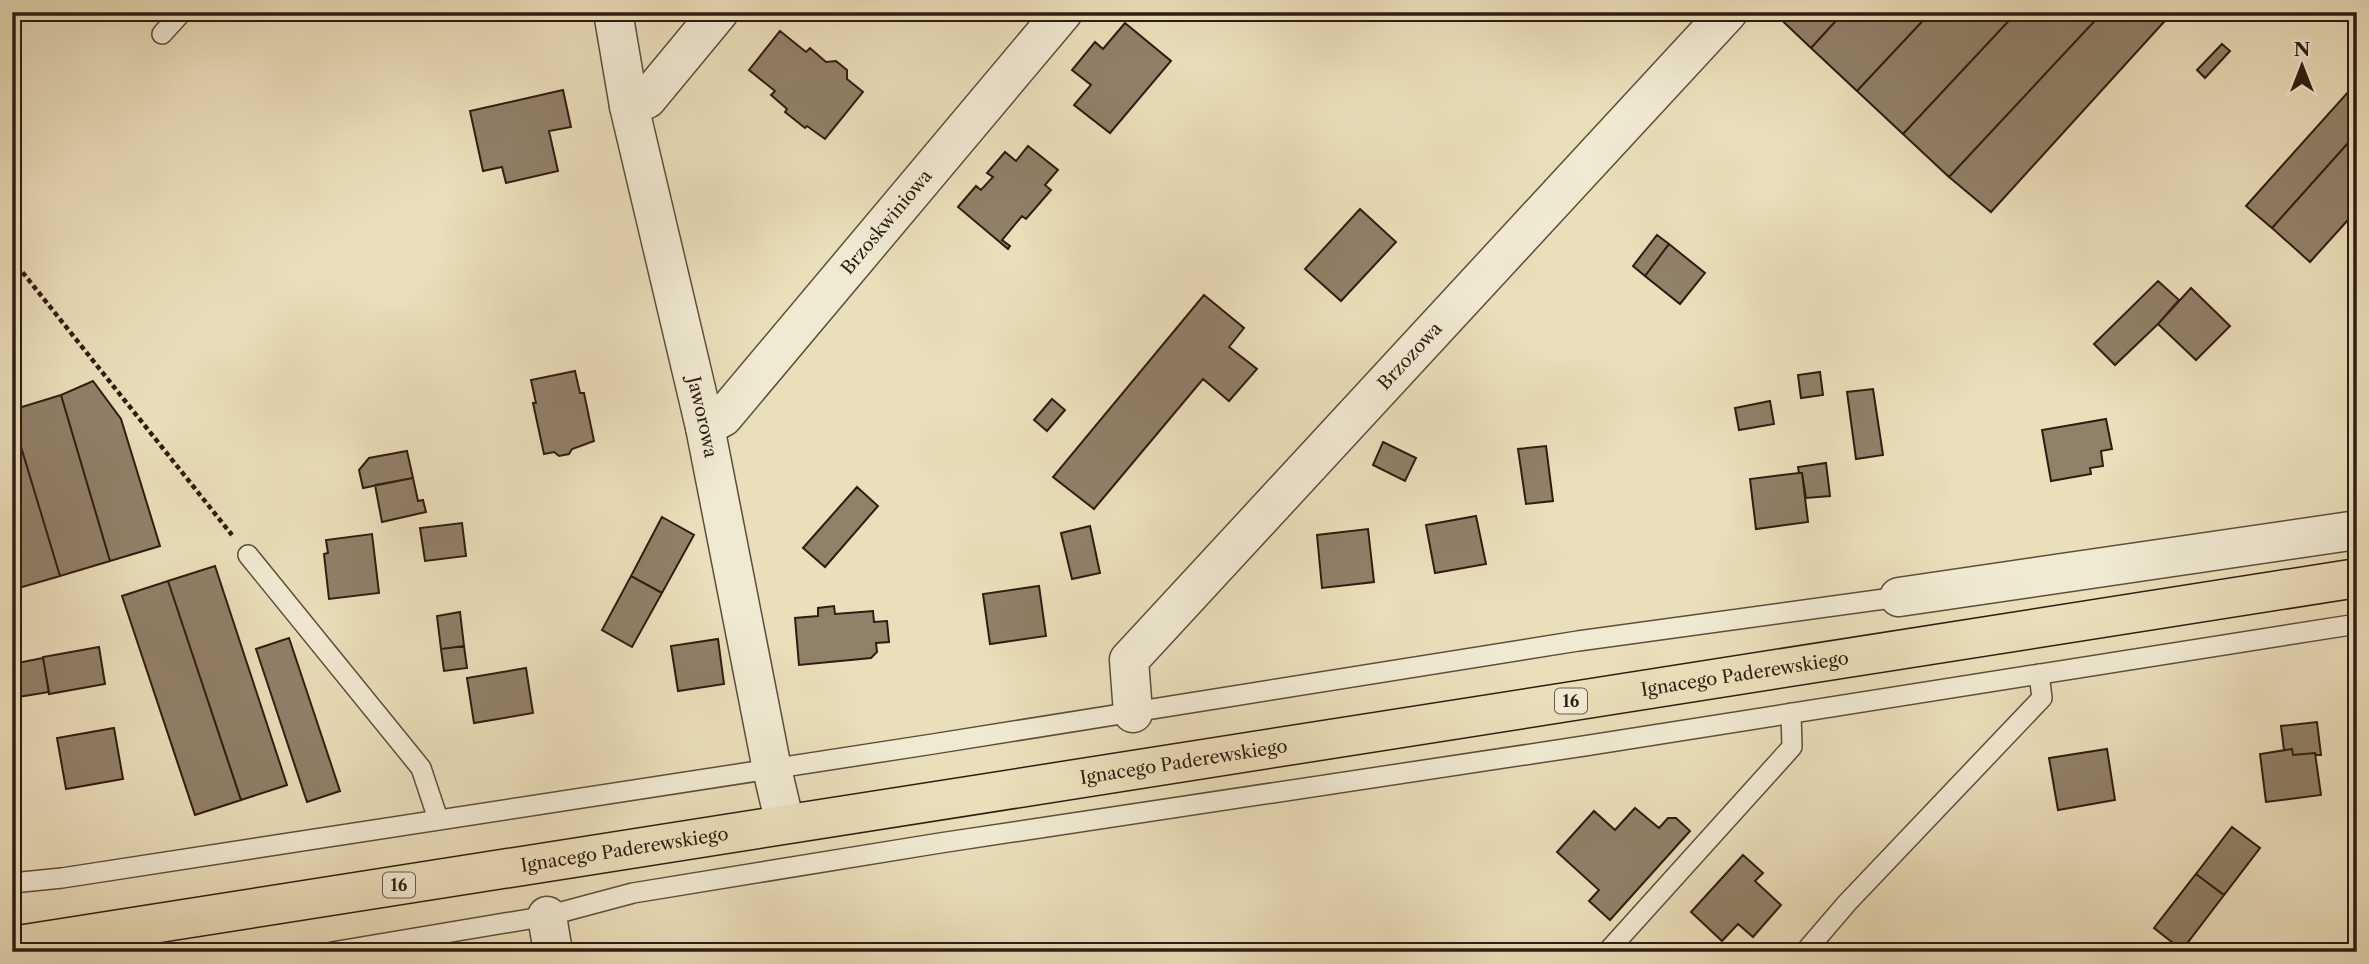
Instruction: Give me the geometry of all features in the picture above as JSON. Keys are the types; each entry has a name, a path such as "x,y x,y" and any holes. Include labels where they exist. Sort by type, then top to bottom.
{"main road":[{"name":"Ignacego Paderewskiego","path":"12,946 2357,578"}],"street":[{"name":"Jaworowa","path":"612,12 629,106 705,427 772,769 786,824"},
{"path":"629,106 647,99 719,12"},
{"name":"Brzoskwiniowa","path":"705,427 723,417 1063,12"},
{"name":"Brzozowa","path":"1133,713 1129,660 1728,12"},
{"path":"1899,597 2357,530"}],"lane":[{"path":"162,34 182,12"},
{"path":"248,555 421,768 438,819"},
{"path":"12,883 772,769 1578,641 1899,597"},
{"path":"332,952 550,934 633,893 2357,624"},
{"path":"1805,952 1847,903 2042,698 2039,674"},
{"path":"1607,952 1792,747 1791,713"}],"path":[{"path":"12,259 248,555"}],"building":[{"path":"1773,12 1844,12 1811,48"},
{"path":"1844,12 1931,12 1857,91 1811,48"},
{"path":"1931,12 2017,12 1903,134 1857,91"},
{"path":"2017,12 2103,12 1949,177 1903,134"},
{"path":"2103,12 2173,12 1991,212 1949,177"},
{"path":"1125,23 1171,61 1110,133 1074,105 1091,85 1072,70 1095,42 1103,49"},
{"path":"780,31 806,52 810,48 826,62 836,61 847,70 847,79 863,92 825,139 785,112 787,109 771,95 775,91 749,70"},
{"path":"2222,44 2230,51 2205,78 2197,70"},
{"path":"2357,82 2357,133 2272,228 2246,206"},
{"path":"563,90 571,127 549,131 558,171 506,183 502,167 483,171 470,111"},
{"path":"2357,133 2357,210 2310,262 2272,228"},
{"path":"1028,146 1058,170 1045,185 1051,190 1026,219 1022,216 1002,240 1010,246 1008,249 958,207 976,186 981,190 993,177 987,173 1005,152 1016,161"},
{"path":"1360,209 1396,242 1341,301 1305,269"},
{"path":"1657,235 1669,244 1645,276 1633,266"},
{"path":"1669,244 1705,273 1680,304 1645,276"},
{"path":"2158,281 2179,300 2115,365 2094,344"},
{"path":"2191,288 2230,326 2196,360 2158,324"},
{"path":"1204,295 1244,328 1229,347 1257,369 1229,401 1203,379 1094,509 1053,477"},
{"path":"575,371 580,393 584,393 594,441 572,449 569,454 544,454 531,380"},
{"path":"1820,372 1823,395 1801,398 1798,375"},
{"path":"93,381 121,419 160,546 110,561 61,395"},
{"path":"1873,389 1883,455 1856,459 1847,392"},
{"path":"61,395 110,561 60,576 12,410"},
{"path":"1052,399 1065,410 1047,431 1034,420"},
{"path":"1770,401 1774,424 1739,430 1735,408"},
{"path":"12,417 60,576 12,590"},
{"path":"2106,419 2112,449 2101,451 2103,466 2090,468 2091,474 2051,481 2042,430"},
{"path":"1383,442 1416,458 1405,481 1373,465"},
{"path":"1546,446 1553,501 1526,504 1518,449"},
{"path":"407,451 413,478 363,488 359,470 369,458"},
{"path":"1826,463 1830,496 1806,498 1802,473 1799,473 1798,467"},
{"path":"1802,473 1808,522 1756,529 1750,479"},
{"path":"413,478 418,501 423,500 426,512 382,522 375,485"},
{"path":"857,487 878,506 825,567 803,548"},
{"path":"1476,516 1486,564 1435,573 1426,525"},
{"path":"662,517 694,535 662,593 631,576"},
{"path":"462,523 466,556 425,561 420,528"},
{"path":"1090,526 1100,573 1072,579 1061,533"},
{"path":"1368,529 1374,582 1322,588 1317,535"},
{"path":"372,534 379,593 329,599 324,554 328,553 326,540"},
{"path":"215,566 287,785 241,800 168,581"},
{"path":"631,576 662,593 632,647 602,630"},
{"path":"168,581 241,800 195,815 122,596"},
{"path":"1039,586 1046,636 990,644 983,594"},
{"path":"834,606 835,614 873,611 874,622 887,621 889,642 876,643 877,652 871,658 799,665 795,618 818,616 818,608"},
{"path":"460,612 464,646 441,649 437,616"},
{"path":"289,638 340,791 307,802 256,649"},
{"path":"718,639 724,684 678,691 671,646"},
{"path":"464,646 467,668 444,671 441,649"},
{"path":"99,647 105,684 49,694 43,657"},
{"path":"43,658 49,692 12,698 12,664"},
{"path":"526,668 533,713 474,723 467,678"},
{"path":"2317,722 2321,755 2293,755 2292,749 2284,750 2281,726"},
{"path":"114,728 123,779 66,789 57,738"},
{"path":"2107,749 2115,800 2058,810 2049,758"},
{"path":"2292,749 2293,755 2315,753 2321,795 2266,802 2260,754"},
{"path":"1635,808 1659,828 1668,818 1676,818 1690,831 1610,920 1589,901 1599,890 1557,852 1594,811 1615,830"},
{"path":"2232,827 2260,848 2224,895 2196,874"},
{"path":"1743,855 1763,873 1755,881 1781,905 1753,937 1738,924 1722,941 1691,912"},
{"path":"2196,874 2224,895 2182,950 2154,928"}]}
